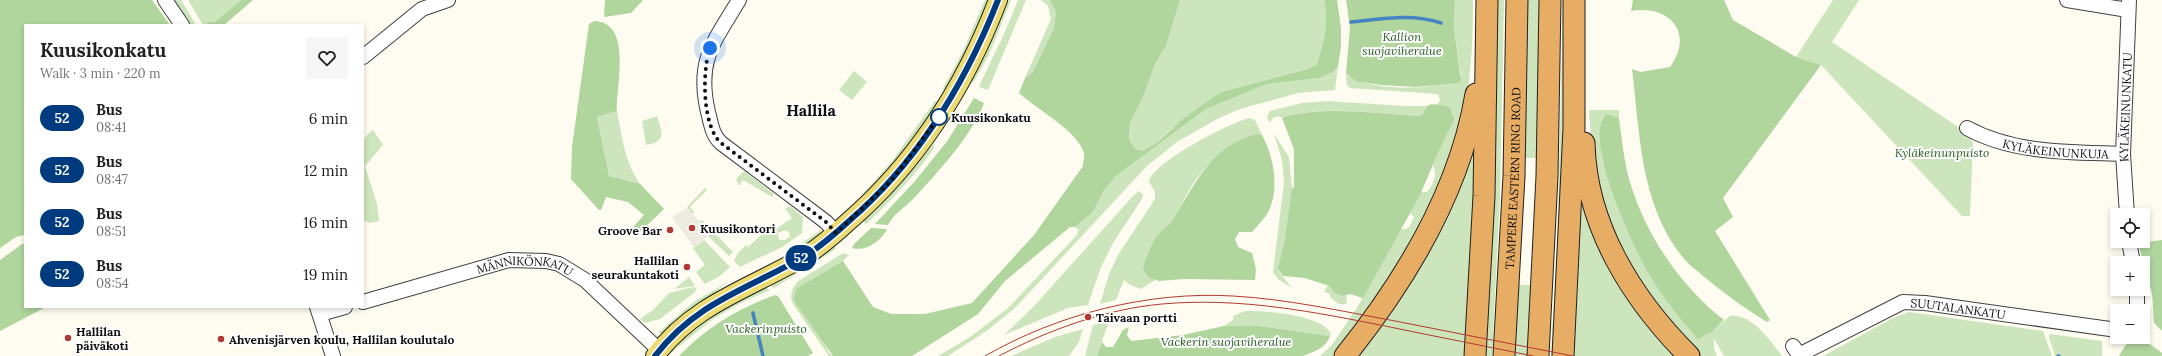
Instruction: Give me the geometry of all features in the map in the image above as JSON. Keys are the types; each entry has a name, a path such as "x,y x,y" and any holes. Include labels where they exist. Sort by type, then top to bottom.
{"highway":[{"path":"1475,356 1484,196 1487,0"},
{"name":"TAMPERE EASTERN RING ROAD","path":"1504,356 1514,176 1517,0"},
{"path":"1538,356 1547,176 1550,0"},
{"path":"1563,356 1575,60 1574,0"},
{"path":"1345,356 1382,305 1420,246 1453,178 1473,113 1487,37"},
{"path":"1575,60 1583,120 1584,161 1590,190 1604,233 1620,268 1637,295 1653,318 1689,356"}],"main road":[{"path":"657,353 687,323 712,304 807,254 836,233 892,180 923,140 950,101 968,66 998,0"}],"street":[{"path":"165,0 181,24"},
{"path":"364,56 422,9 448,0"},
{"path":"739,0 710,48 705,63 705,91 715,135 721,143 826,222 836,233"},
{"path":"2069,0 2129,5"},
{"name":"KYLÄKEINUNKATU","path":"2127,208 2123,154 2129,5"},
{"name":"KYLÄKEINUNKUJA","path":"1967,128 1980,136 2011,145 2065,152 2123,154"},
{"name":"MÄNNIKÖNKATU","path":"364,302 509,260 546,261 559,264 585,280 657,353"},
{"name":"SUUTALANKATU","path":"1793,346 1799,356 1903,302 1932,304 2110,329"},
{"path":"333,356 318,311 338,308"}],"green space":[{"path":"0,0 152,0 169,24 24,24 24,235 16,237 0,248"},
{"path":"174,0 181,0 195,24 189,24"},
{"path":"188,0 241,0 215,22 202,24"},
{"path":"241,0 253,0 225,24 208,24 207,22 215,22"},
{"path":"605,0 643,0 631,13 604,17"},
{"path":"985,0 991,0 947,93 943,88 962,53"},
{"path":"1005,0 1011,0 989,55 973,83 971,79"},
{"path":"1018,0 1026,0 988,90 979,87 1004,34"},
{"path":"1041,0 1050,0 1056,12 1054,28 1033,72 1025,78 1051,19 1048,6"},
{"path":"1050,0 1180,0 1166,46 1155,64 1143,97 1130,123 1129,140 1136,149 1142,151 1158,142 1184,118 1221,92 1308,69 1317,64 1322,48 1326,25 1324,0 1337,0 1341,28 1341,47 1338,66 1333,72 1319,78 1267,84 1206,109 1116,176 1103,192 1093,212 1075,227 1070,227 1005,281 978,314 912,356 833,356 795,302 794,298 797,288 843,261 873,307 891,314 925,314 972,303 1034,235 1083,166 1084,153 1074,137 1056,121 1019,93 1025,78 1033,72 1054,28 1056,12"},
{"path":"1180,0 1324,0 1326,25 1322,48 1317,64 1308,69 1221,92 1168,132 1158,142 1142,151 1136,149 1129,140 1130,123 1143,97 1155,64 1166,46"},
{"name":"Kallion suojaviheralue","path":"1346,0 1455,0 1454,29 1461,80 1458,83 1416,87 1381,85 1356,81 1346,73 1350,28"},
{"path":"1455,0 1473,0 1470,75 1464,113 1454,154 1418,229 1392,272 1335,356 1320,356 1332,345 1358,306 1401,229 1406,229 1410,226 1414,217 1410,213 1421,192 1427,192 1433,183 1435,172 1433,166 1453,116 1453,112 1450,109 1445,106 1437,105 1440,100 1438,94 1350,88 1347,85 1346,73 1364,82 1403,88 1437,85 1461,76 1454,29"},
{"path":"1493,0 1504,0 1500,195 1492,356 1481,356"},
{"path":"1526,0 1540,0 1538,158 1525,158"},
{"path":"1563,0 1569,0 1558,356 1551,356 1558,219"},
{"path":"1633,0 1724,0 1733,20 1796,57 1821,65 1723,198 1733,217 1715,231 1770,320 1767,322 1726,294 1687,262 1670,239 1659,217 1651,193 1640,144 1632,69 1641,72 1670,67 1677,55 1680,43 1679,32 1667,17 1657,12 1645,10 1631,11"},
{"name":"Kyläkeinunpuisto","path":"1833,0 1859,0 1832,42 1961,129 1973,142 1970,216 1962,216 1821,65 1796,57"},
{"path":"594,21 606,24 614,32 618,43 620,57 617,111 597,117 609,176 640,184 664,209 638,234 634,232 634,226 644,215 628,202 606,197 601,210 599,210 571,179 572,147 589,24"},
{"path":"1338,66 1335,90 1298,93 1240,109 1217,119 1177,142 1147,166 1015,308 988,330 948,356 938,356 970,337 1008,308 1076,236 1079,230 1075,227 1093,212 1103,192 1116,176 1206,109 1267,84 1319,78 1333,72"},
{"path":"854,71 867,82 852,100 839,90"},
{"path":"974,98 984,103 972,127 954,152 915,197 893,217 888,225 875,224 915,181 948,140"},
{"path":"935,101 940,102 909,148 865,195 864,193 892,161"},
{"path":"1328,101 1427,106 1423,114 1419,116 1332,111 1298,114 1282,118 1278,116 1273,118 1270,123 1267,117 1270,111 1302,103"},
{"path":"1432,104 1446,106 1451,109 1454,118 1453,123 1446,135 1419,197 1363,298 1350,294 1343,296 1335,293 1329,286 1305,278 1283,276 1278,269 1285,239 1292,188 1294,187 1294,149 1282,118 1297,114 1332,111 1419,116 1423,114 1427,106"},
{"path":"1477,108 1468,356 1353,356 1367,338"},
{"path":"1589,110 1619,110 1619,118 1611,115 1605,115 1601,120 1603,162 1713,331 1730,316 1738,316 1753,323 1760,329 1782,356 1724,356 1714,339 1714,348 1717,356 1699,356 1677,334 1620,252 1604,205 1592,154"},
{"path":"617,111 627,158 640,184 609,176 597,117"},
{"path":"1605,115 1611,115 1619,118 1630,182 1645,221 1655,240 1679,276 1708,307 1724,320 1713,331 1698,339 1662,295 1634,246 1624,222 1614,197 1601,148 1600,128"},
{"path":"657,116 661,131 660,139 653,144 646,145 642,121"},
{"path":"1250,118 1255,120 1262,135 1242,139 1231,145 1212,161 1196,179 1173,220 1158,236 1149,249 1146,256 1146,262 1149,278 1155,280 1141,289 1130,285 1124,280 1116,300 1100,304 1109,274 1118,255 1155,199 1155,192 1149,182 1153,174 1177,154 1193,144 1226,127"},
{"path":"373,130 383,145 365,166 377,204 379,221 369,223 364,220 364,138"},
{"path":"1257,134 1262,135 1272,162 1275,182 1274,192 1269,210 1252,232 1239,232 1235,239 1238,247 1252,253 1256,269 1255,280 1184,279 1159,281 1149,278 1143,269 1152,243 1172,220 1207,167 1228,147 1241,139"},
{"path":"1274,134 1289,157 1292,188 1289,217 1279,272 1292,288 1278,279 1273,272 1284,182 1282,160"},
{"path":"935,143 933,149 917,171 882,209 866,224 862,221"},
{"path":"1578,163 1586,204 1680,356 1572,356"},
{"path":"744,171 773,193 773,196 772,197 743,180 739,186 736,179"},
{"path":"705,188 707,189 706,191 690,207 694,212 692,214 687,207"},
{"path":"1139,191 1143,195 1142,199 1113,243 1101,267 1088,305 1068,308 1004,335 1035,305"},
{"path":"790,206 803,217 802,233 782,247 740,267 734,261 738,253 746,245 748,247 762,234 769,234 792,218 785,209","holes":["785,230 789,232 790,236 785,240 779,240 778,233"]},
{"path":"702,220 733,252 729,256 708,236 711,233 700,221"},
{"path":"871,228 887,229 881,238 868,247 857,249 852,248 854,244"},
{"path":"821,230 820,235 794,253 796,247"},
{"path":"704,240 730,267 720,276 705,284 696,272 705,265 693,248"},
{"path":"2162,240 2162,331 2154,323 2152,293 2150,286 2150,256 2142,256 2139,248 2150,248 2150,242"},
{"path":"24,244 24,308 44,308 0,331 0,260"},
{"path":"835,245 836,249 774,288 769,285"},
{"path":"843,253 849,255 843,261 797,288 829,353 833,356 829,356 793,304 791,295 797,282"},
{"path":"689,277 695,286 674,289"},
{"path":"728,282 662,335 659,332 695,301"},
{"path":"1328,285 1338,294 1346,295 1347,304 1339,304 1331,298 1329,293 1324,292"},
{"path":"1519,285 1533,285 1529,356 1515,356"},
{"path":"693,287 697,288 695,292 660,319 645,323 640,319 652,311 669,293"},
{"path":"765,287 770,290 741,303 713,319 667,356 675,344 704,318"},
{"name":"Vackerinpuisto","path":"775,295 778,296 813,353 808,356 679,356 700,336 723,320 748,306"},
{"path":"1245,311 1279,313 1306,318 1317,322 1326,328 1331,334 1330,336 1259,326 1224,326 1233,320 1233,316"},
{"path":"1909,312 2043,331 2052,356 1823,356 1893,318"},
{"path":"1109,321 1097,356 1085,356 1093,325"},
{"name":"Vackerin suojaviheralue","path":"1224,326 1259,326 1330,336 1322,347 1303,356 1097,356 1102,342 1106,347 1113,347 1123,330 1129,327 1127,335 1131,341 1183,335"},
{"path":"1083,329 1079,342 1069,356 1011,356 1055,337"},
{"path":"2050,334 2102,341 2102,356 2055,356 2049,337"},
{"path":"2127,344 2150,344 2162,353 2162,356 2119,356"}],"shaded area":[{"name":"Kuusikontori","path":"687,208 711,233 694,247 672,217"}],"waterway":[{"path":"1351,22 1408,17 1441,23"},
{"path":"753,313 763,356"}],"tram line":[{"path":"985,356 1013,341 1043,328 1104,308 1169,297 1201,295 1233,296 1314,306 1573,356"},
{"path":"999,356 1057,329 1099,316 1141,307 1191,302 1249,304 1305,311 1362,321 1533,356"}],"bus line":[{"name":"52","path":"655,356 659,350 687,323 712,304 807,254 836,233 874,199 892,180 918,147 950,101 975,53 998,0"}],"place":[{"name":"Kuusikonkatu","path":"939,117"},
{"name":"Kuusikontori","path":"692,228"},
{"name":"Groove Bar","path":"670,230"},
{"name":"Hallilan seurakuntakoti","path":"687,267"},
{"name":"Taivaan portti","path":"1088,317"},
{"name":"Hallilan päiväkoti","path":"68,338"},
{"name":"Ahvenisjärven koulu, Hallilan koulutalo","path":"221,339"}],"district":[{"name":"Hallila","path":"811,110"}],"route":[{"path":"710,48 705,63 704,78 707,107 717,139 826,222 836,233 874,199 892,180 939,117"}]}
